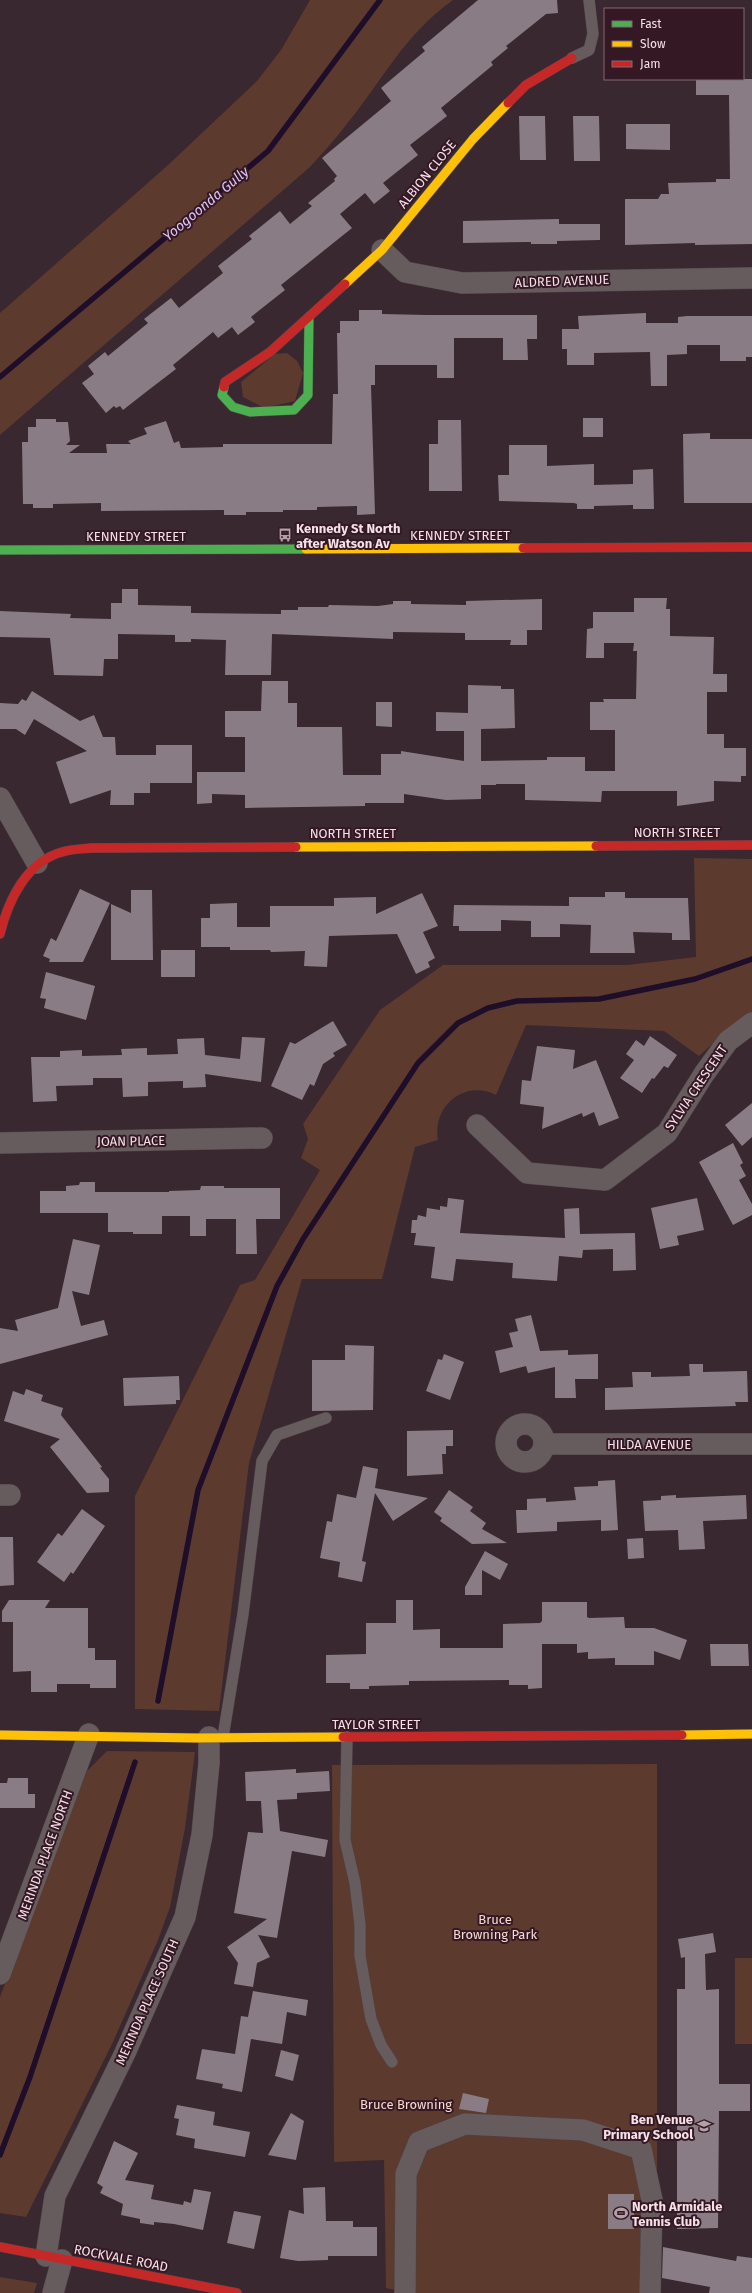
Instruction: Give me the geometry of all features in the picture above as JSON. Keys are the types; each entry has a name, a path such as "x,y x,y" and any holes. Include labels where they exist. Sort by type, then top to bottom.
{"street":[{"name":"ALBION CLOSE","path":"309,317 308,395 294,410 250,412 233,407 222,395 225,382 270,352 382,250 472,139 526,85 572,58"},
{"name":"ALDRED AVENUE","path":"382,250 405,272 462,283 752,278"},
{"name":"KENNEDY STREET","path":"0,550 752,547"},
{"path":"0,798 37,863"},
{"name":"NORTH STREET","path":"0,934 9,907 22,880 37,863 60,852 92,848 752,845"},
{"name":"SYLVIA CRESCENT","path":"477,1125 528,1173 605,1180 667,1133 704,1074 728,1041 752,1023"},
{"name":"JOAN PLACE","path":"0,1143 262,1138"},
{"name":"HILDA AVENUE","path":"545,1444 752,1444"},
{"name":"TAYLOR STREET","path":"0,1734 347,1737 752,1734"},
{"name":"MERINDA PLACE NORTH","path":"0,1974 89,1734"},
{"name":"MERINDA PLACE SOUTH","path":"53,2293 55,2196 125,2052 185,1917 202,1835 209,1763 216,1737"},
{"path":"405,2293 406,2174 419,2142 465,2124 583,2130 641,2149 652,2200 650,2293"},
{"name":"ROCKVALE ROAD","path":"0,2247 237,2293"}],"lane":[{"path":"572,58 589,50 593,34 589,0"},
{"path":"216,1737 243,1614 262,1461 277,1435 326,1418"},
{"path":"347,1737 344,1840 355,1883 360,1926 360,1956 371,2019 381,2045 392,2062"}],"green space":[{"path":"310,0 453,0 435,14 407,44 342,131 310,167 0,435 0,313 167,166 257,81 281,50"},
{"path":"287,353 297,361 303,373 295,401 264,408 243,397 241,382 275,354"},
{"path":"694,858 752,859 752,1013 739,1020 699,1056 664,1031 526,1025 496,1095 484,1091 473,1091 462,1094 453,1099 445,1107 437,1128 438,1140 415,1147 382,1279 302,1279 249,1463 219,1711 135,1709 135,1496 240,1285 255,1280 320,1170 301,1158 308,1139 303,1124 380,1010 443,965 627,965 696,957"},
{"path":"107,1751 195,1752 185,1828 170,1907 158,1940 113,2042 26,2217 0,2213 0,1997 87,1771"},
{"name":"Bruce Browning Park","path":"657,1764 657,2293 409,2293 386,2288 384,2160 334,2162 332,1765"},
{"path":"735,1958 752,1958 752,2044 735,2044"},
{"path":"0,2277 37,2283 34,2293 0,2293"}],"building":[{"path":"478,0 557,0 558,13 546,14 506,46 508,48 491,62 493,65 441,108 447,116 410,145 418,155 383,183 390,191 374,204 365,193 340,214 352,228 281,285 285,290 251,317 255,322 238,335 232,327 218,338 213,332 173,365 176,369 123,410 120,406 116,408 114,406 106,413 82,383 94,374 88,366 105,352 108,356 148,323 144,319 171,298 179,308 223,273 218,266 252,239 249,236 280,211 290,224 312,206 308,203 335,181 334,179 337,176 322,158 391,101 381,88 425,51 422,47"},
{"path":"752,79 752,244 695,245 695,243 625,245 625,199 658,199 661,194 669,194 668,183 716,182 716,179 730,179 729,95 696,95 696,80"},
{"path":"519,116 545,116 546,160 520,160"},
{"path":"573,116 599,116 600,161 574,161"},
{"path":"626,124 670,124 670,150 626,149"},
{"path":"559,219 559,224 600,224 600,240 557,241 557,244 531,244 531,242 463,243 463,221"},
{"path":"359,310 382,310 382,314 537,315 537,339 527,339 528,360 503,360 503,338 454,338 454,378 437,378 437,365 375,365 375,385 371,385 375,514 357,515 357,506 317,507 317,510 283,510 283,512 246,512 246,515 224,515 224,510 101,511 101,503 53,504 53,508 33,508 33,504 23,504 22,442 28,442 28,427 36,427 36,419 56,419 56,422 68,422 70,441 66,445 80,445 69,453 107,453 106,444 131,444 128,441 147,434 144,428 166,421 174,443 179,441 181,448 223,447 223,444 332,444 333,394 338,394 337,333 340,333 340,321 359,321"},
{"path":"646,313 646,323 678,323 678,317 687,316 752,316 752,357 746,357 746,361 720,361 720,345 687,345 687,354 667,355 667,386 651,386 650,352 594,353 594,365 567,365 567,349 562,349 562,329 579,329 578,316"},
{"path":"583,418 603,418 603,437 583,437"},
{"path":"438,420 461,420 462,491 429,491 429,444 438,444"},
{"path":"710,433 710,439 752,439 752,503 684,503 683,434"},
{"path":"509,445 547,445 547,466 594,464 594,485 633,484 633,470 653,469 654,509 633,509 633,505 594,506 594,509 577,509 577,504 574,503 499,501 498,475 509,475"},
{"path":"122,589 138,589 138,605 191,606 191,613 281,614 281,610 298,610 298,607 328,607 329,605 378,606 393,604 393,601 411,601 411,604 466,605 466,601 542,599 542,630 527,630 527,645 510,645 511,640 465,640 465,633 393,632 393,639 272,634 271,675 225,675 226,640 191,639 191,642 175,642 175,635 118,634 118,659 104,659 103,676 54,675 50,638 0,637 0,611 71,614 70,618 111,619 111,603 122,603"},
{"path":"634,598 667,598 666,609 670,609 670,636 714,637 713,674 727,674 727,692 707,692 707,734 724,734 724,748 746,748 746,776 741,776 741,782 714,781 714,801 677,806 677,791 602,791 601,802 525,800 525,784 496,784 481,785 481,799 446,800 404,794 404,803 365,803 365,806 245,808 245,795 212,794 212,803 197,804 197,772 245,772 245,737 225,737 225,711 261,711 262,681 288,681 288,703 297,703 297,727 342,727 343,775 381,775 381,754 401,754 401,751 464,761 464,731 436,731 436,712 468,713 468,685 501,686 501,689 514,689 515,728 481,729 481,761 547,760 547,757 585,757 585,771 615,771 615,730 590,730 590,702 604,702 603,699 636,699 637,651 633,651 634,643 604,643 604,658 586,658 587,629 593,628 593,612 634,612"},
{"path":"32,691 80,721 94,715 103,737 115,737 116,755 156,755 156,745 192,745 192,783 150,783 150,793 134,793 134,805 110,805 111,790 70,804 56,762 87,751 34,719 25,735 16,729 0,729 0,703 18,704 22,699 26,701"},
{"path":"376,702 392,702 392,727 376,726"},
{"path":"80,889 110,903 83,962 49,962 50,959 43,956 51,938 56,941"},
{"path":"131,890 152,890 153,960 111,960 111,904 131,913"},
{"path":"605,892 625,892 625,898 688,898 690,940 672,940 672,933 633,932 635,953 590,953 591,925 560,924 560,937 531,937 531,921 501,920 501,931 459,931 459,926 453,926 454,905 569,906 569,897 605,897"},
{"path":"422,893 438,926 423,932 435,958 428,962 430,967 416,974 397,934 329,936 327,967 304,966 305,951 271,952 270,950 230,950 230,947 201,947 201,918 210,918 210,904 237,903 237,927 270,927 270,906 334,906 334,898 376,897 376,914"},
{"path":"161,950 195,950 195,977 161,977"},
{"path":"46,972 95,986 86,1020 44,1008 46,999 40,998"},
{"path":"333,1021 347,1045 333,1053 335,1056 323,1064 314,1086 310,1084 302,1100 271,1086 290,1042 295,1044"},
{"path":"650,1036 677,1055 668,1068 664,1066 654,1079 652,1078 642,1093 620,1078 634,1060 626,1054 636,1040 644,1046"},
{"path":"242,1037 265,1038 261,1082 205,1074 206,1087 183,1088 183,1081 148,1082 148,1096 123,1097 122,1078 93,1078 93,1085 56,1086 57,1101 33,1102 31,1057 60,1057 60,1051 82,1050 82,1056 122,1055 121,1049 147,1048 147,1055 178,1054 177,1039 204,1038 205,1055 240,1059"},
{"path":"537,1046 575,1050 573,1069 596,1060 619,1118 599,1126 594,1112 583,1117 582,1113 542,1129 544,1107 520,1104 522,1080 531,1081"},
{"path":"752,1103 752,1137 742,1146 725,1125"},
{"path":"733,1143 743,1163 740,1165 746,1176 739,1180 752,1204 752,1215 733,1225 699,1162"},
{"path":"80,1182 95,1182 95,1192 169,1192 200,1190 201,1186 224,1186 224,1188 280,1188 280,1219 256,1219 257,1254 236,1254 236,1219 206,1219 206,1236 190,1236 190,1216 162,1216 162,1234 133,1234 133,1232 108,1232 108,1213 40,1213 40,1191 66,1191 66,1186 79,1185"},
{"path":"448,1198 464,1200 460,1233 565,1238 564,1209 579,1208 580,1234 635,1233 636,1270 613,1271 613,1249 583,1250 582,1258 559,1256 557,1281 512,1278 513,1263 456,1259 453,1281 431,1278 435,1247 414,1245 416,1233 411,1233 412,1220 417,1220 418,1215 426,1217 427,1208 440,1210 440,1206 447,1207"},
{"path":"697,1198 704,1230 677,1236 679,1245 660,1249 651,1208"},
{"path":"73,1239 100,1245 89,1295 72,1291 81,1326 104,1320 108,1335 0,1364 0,1328 18,1331 15,1320 58,1308"},
{"path":"531,1315 540,1351 568,1350 568,1355 598,1354 598,1379 575,1379 576,1398 555,1398 555,1367 528,1373 526,1366 500,1373 495,1351 513,1347 509,1333 518,1331 515,1319"},
{"path":"345,1345 374,1346 373,1410 312,1411 312,1360 345,1360"},
{"path":"444,1354 464,1362 450,1400 426,1391 438,1359 442,1360"},
{"path":"689,1364 703,1364 703,1372 747,1371 748,1402 735,1402 736,1406 605,1410 605,1388 633,1387 632,1372 651,1372 651,1377 690,1376"},
{"path":"179,1376 180,1400 176,1400 176,1404 124,1406 123,1378"},
{"path":"26,1389 43,1395 41,1401 63,1408 61,1415 102,1467 100,1468 109,1479 109,1492 87,1493 50,1447 60,1439 4,1421 13,1391 24,1395"},
{"path":"453,1430 453,1446 446,1446 446,1454 442,1454 443,1474 407,1476 407,1431"},
{"path":"363,1466 378,1469 375,1488 428,1498 393,1521 375,1493 362,1561 366,1562 362,1582 338,1577 340,1562 320,1558 327,1521 332,1522 337,1494 356,1498"},
{"path":"615,1480 618,1530 601,1531 601,1520 557,1522 557,1531 517,1533 516,1510 527,1510 527,1499 546,1498 546,1502 576,1500 574,1487 598,1486 598,1481"},
{"path":"449,1490 473,1507 470,1511 486,1523 482,1529 507,1543 472,1544 440,1521 442,1518 434,1512"},
{"path":"676,1495 676,1498 746,1495 747,1519 703,1521 705,1549 679,1550 678,1530 645,1531 643,1501 661,1500 661,1496"},
{"path":"82,1509 105,1526 73,1574 71,1572 64,1582 37,1562 58,1533 62,1536"},
{"path":"0,1537 13,1537 14,1585 0,1586"},
{"path":"643,1538 644,1558 628,1559 627,1539"},
{"path":"485,1551 508,1564 500,1580 482,1570 482,1595 465,1595 465,1587"},
{"path":"9,1600 50,1600 45,1608 88,1608 88,1648 95,1648 95,1660 116,1660 116,1688 90,1688 90,1684 57,1684 57,1692 31,1692 31,1671 13,1672 13,1622 2,1622 2,1611"},
{"path":"396,1600 413,1600 413,1630 440,1629 440,1648 503,1648 503,1624 540,1623 542,1621 542,1602 587,1602 587,1617 589,1618 624,1617 625,1628 654,1628 687,1640 680,1660 654,1651 654,1665 615,1665 615,1658 588,1659 588,1652 577,1653 577,1644 542,1644 542,1688 528,1689 528,1685 509,1685 509,1680 409,1681 409,1685 369,1686 369,1689 350,1689 350,1683 326,1683 326,1655 366,1654 366,1623 396,1623"},
{"path":"710,1644 748,1644 749,1666 711,1666"},
{"path":"296,1769 296,1773 329,1771 330,1791 297,1793 297,1799 277,1800 280,1831 328,1840 325,1857 292,1851 277,1938 258,1935 270,1957 257,1963 253,1987 234,1984 238,1963 227,1947 267,1919 234,1913 248,1832 263,1833 261,1801 246,1801 245,1772"},
{"path":"8,1778 28,1778 28,1794 35,1794 35,1808 0,1808 0,1783 7,1783"},
{"path":"713,1933 716,1952 705,1954 706,1990 719,1989 719,2084 750,2084 750,2111 719,2111 718,2228 677,2229 677,1989 685,1989 685,1957 681,1958 678,1939"},
{"path":"253,1991 308,2000 306,2016 287,2012 282,2044 251,2039 242,2092 222,2088 223,2084 196,2079 202,2049 235,2054 241,2016 248,2017"},
{"path":"281,2050 299,2055 293,2081 275,2076"},
{"path":"463,2093 489,2099 486,2113 459,2109"},
{"path":"177,2105 215,2112 213,2125 250,2132 245,2157 194,2148 195,2139 176,2135 179,2119 174,2118"},
{"path":"291,2113 304,2121 296,2160 268,2155"},
{"path":"114,2141 138,2153 125,2180 154,2185 151,2199 183,2205 184,2201 191,2203 194,2189 211,2192 203,2230 174,2224 154,2222 154,2225 140,2223 140,2219 121,2215 123,2204 100,2193 103,2187 97,2183"},
{"path":"325,2187 326,2221 353,2221 353,2227 377,2227 377,2256 328,2256 328,2260 298,2261 280,2258 289,2210 304,2214 303,2188"},
{"name":"North Armidale Tennis Club","path":"608,2194 634,2194 634,2229 608,2229"},
{"path":"234,2211 261,2216 254,2249 227,2243"},
{"path":"663,2247 736,2261 737,2256 752,2258 752,2293 709,2293 710,2287 662,2278"}],"waterway":[{"name":"Yoogoonda Gully","path":"0,377 268,151 380,0"},
{"path":"158,1701 198,1490 277,1286 303,1239 418,1063 458,1023 488,1008 517,1001 599,999 695,979 752,959"},
{"path":"0,2155 30,2077 135,1762"}],"traffic: fast":[{"path":"224,387 222,395 233,407 250,412 294,410 308,395 309,317"},
{"path":"0,550 306,549"}],"traffic: slow":[{"path":"345,284 382,250 473,139 508,103"},
{"path":"306,549 523,548"},
{"path":"296,847 596,846"},
{"path":"682,1735 752,1734"},
{"path":"0,1735 197,1738 343,1737"}],"traffic: jam":[{"path":"508,103 526,85 572,58"},
{"path":"224,387 225,382 270,352 345,284"},
{"path":"523,548 752,547"},
{"path":"596,846 752,845"},
{"path":"0,934 3,921 20,884 38,864 49,857 62,852 92,848 296,847"},
{"path":"343,1737 682,1735"},
{"path":"0,2247 237,2293"}],"place":[{"name":"Kennedy St North after Watson Av","path":"285,535"},
{"name":"Ben Venue Primary School","path":"704,2126"},
{"name":"North Armidale Tennis Club","path":"621,2213"}],"park label":[{"name":"Bruce Browning","path":"406,2104"}]}
